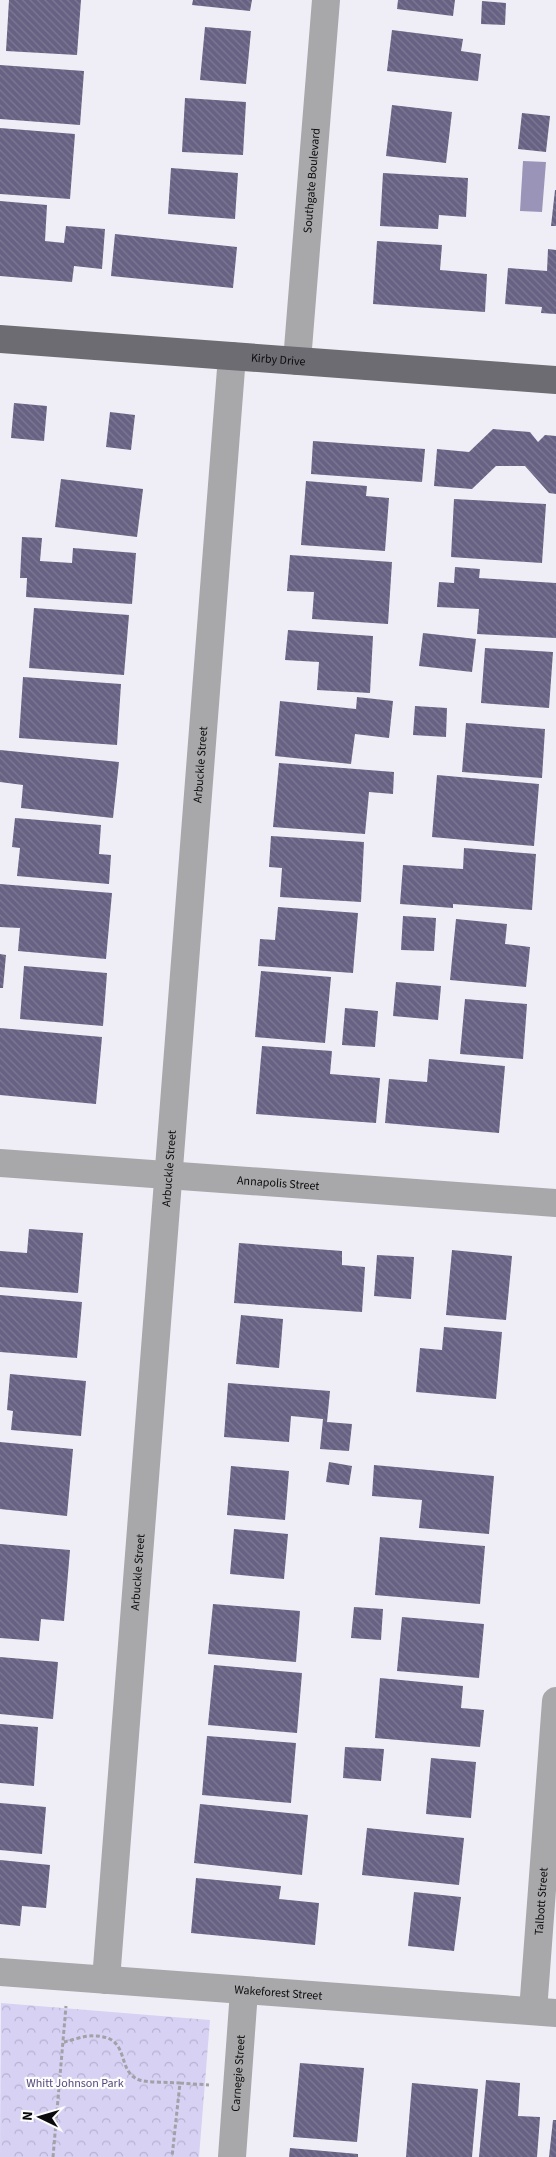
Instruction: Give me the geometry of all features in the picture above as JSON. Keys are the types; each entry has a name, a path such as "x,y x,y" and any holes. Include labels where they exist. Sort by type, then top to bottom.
{"main road":[{"name":"Kirby Drive","path":"0,340 556,380"}],"street":[{"name":"Southgate Boulevard","path":"297,361 326,0"},
{"name":"Arbuckle Street","path":"106,1980 232,356"},
{"name":"Annapolis Street","path":"0,1163 556,1203"},
{"name":"Talbott Street","path":"545,2012 556,1701"},
{"name":"Wakeforest Street","path":"0,1972 545,2012"},
{"name":"Carnegie Street","path":"232,2157 244,1991"}],"path":[{"path":"53,2157 68,1978"},
{"path":"64,2042 93,2035 111,2039 122,2051 127,2070 137,2080 180,2083 172,2157"}],"green space":[{"name":"Whitt Johnson Park","path":"1,2003 210,2020 199,2157 0,2157"}],"shaded area":[{"path":"523,161 546,162 542,212 520,211"}],"building":[{"path":"9,0 81,0 77,55 6,51"},
{"path":"193,0 252,0 250,11 192,5"},
{"path":"398,0 455,0 453,16 397,9"},
{"path":"482,1 506,3 505,25 481,24"},
{"path":"205,27 251,31 246,84 200,80"},
{"path":"392,30 463,39 461,51 481,54 478,81 387,71"},
{"path":"0,65 84,71 80,125 0,119"},
{"path":"185,98 246,102 243,155 182,152"},
{"path":"392,105 452,112 446,163 386,156"},
{"path":"522,113 550,116 546,152 518,149"},
{"path":"0,128 75,134 70,199 0,194"},
{"path":"171,168 238,173 235,219 168,214"},
{"path":"383,173 468,178 466,217 439,215 438,229 380,226"},
{"path":"555,190 556,226 551,226"},
{"path":"0,201 47,205 45,241 64,243 66,226 105,229 102,269 74,266 72,282 0,276"},
{"path":"115,234 237,247 233,288 111,276"},
{"path":"377,241 442,245 440,270 487,274 485,312 373,304"},
{"path":"548,249 556,250 556,314 541,313 542,307 505,304 508,268 547,271"},
{"path":"14,403 47,406 44,441 11,438"},
{"path":"110,412 135,415 131,450 106,447"},
{"path":"493,429 530,432 538,442 545,435 556,436 556,494 549,493 525,466 496,466 472,489 434,486 437,449 469,452"},
{"path":"313,441 425,449 422,482 311,474"},
{"path":"61,479 143,489 137,537 55,527"},
{"path":"306,481 367,486 366,496 389,498 385,551 301,545"},
{"path":"454,499 546,504 542,563 451,557"},
{"path":"22,537 42,538 40,561 72,563 73,548 136,553 132,604 26,597 27,578 20,578"},
{"path":"290,555 392,562 388,624 312,619 314,592 287,591"},
{"path":"455,567 480,569 479,578 556,583 556,638 477,634 479,609 437,607 439,582 454,583"},
{"path":"34,608 129,615 124,675 29,668"},
{"path":"288,630 373,636 370,693 317,690 319,662 285,660"},
{"path":"423,633 476,639 472,672 419,666"},
{"path":"485,648 553,652 549,708 481,703"},
{"path":"23,677 121,684 117,745 19,738"},
{"path":"357,697 393,701 389,738 355,734 351,764 275,756 280,701 356,709"},
{"path":"415,706 447,708 446,737 413,735"},
{"path":"466,723 545,729 542,778 462,772"},
{"path":"0,750 119,762 113,818 21,808 23,785 0,782"},
{"path":"279,763 394,772 393,794 369,792 365,834 273,827"},
{"path":"437,775 539,784 534,846 432,837"},
{"path":"15,818 101,825 99,854 111,855 109,884 17,876 20,848 12,847"},
{"path":"271,836 364,842 361,902 280,897 282,868 269,867"},
{"path":"464,848 536,854 532,910 453,904 453,908 400,904 403,865 463,869"},
{"path":"0,884 112,893 106,959 18,951 20,928 0,927"},
{"path":"278,907 358,913 353,973 258,966 260,939 275,940"},
{"path":"403,916 436,918 434,951 401,950"},
{"path":"456,919 507,924 505,944 530,947 526,987 450,980"},
{"path":"0,954 6,955 3,988 0,988"},
{"path":"24,966 107,973 103,1026 20,1019"},
{"path":"261,971 331,977 325,1043 255,1037"},
{"path":"396,982 441,986 438,1020 393,1016"},
{"path":"465,999 527,1004 523,1059 460,1054"},
{"path":"345,1008 378,1011 375,1047 342,1045"},
{"path":"0,1028 102,1037 96,1104 0,1095"},
{"path":"262,1046 332,1051 330,1074 380,1078 376,1123 256,1114"},
{"path":"429,1059 505,1066 499,1133 385,1123 389,1079 427,1082"},
{"path":"29,1229 83,1233 78,1293 0,1287 0,1251 27,1253"},
{"path":"239,1243 342,1251 342,1265 365,1267 362,1312 234,1303"},
{"path":"452,1250 512,1256 506,1320 446,1315"},
{"path":"377,1255 414,1257 411,1299 374,1296"},
{"path":"0,1295 82,1302 77,1358 0,1352"},
{"path":"241,1315 283,1319 279,1368 236,1364"},
{"path":"444,1327 502,1332 496,1399 416,1392 420,1348 442,1350"},
{"path":"10,1374 86,1381 81,1436 11,1430 13,1411 7,1410"},
{"path":"228,1383 330,1391 327,1422 352,1424 349,1451 320,1449 323,1419 291,1416 289,1442 224,1437"},
{"path":"0,1442 73,1449 67,1516 0,1509"},
{"path":"329,1462 352,1466 349,1485 326,1482"},
{"path":"374,1465 494,1476 489,1534 419,1528 422,1500 372,1496"},
{"path":"231,1466 289,1471 285,1520 227,1515"},
{"path":"234,1529 288,1534 284,1579 230,1574"},
{"path":"380,1537 485,1546 480,1604 375,1595"},
{"path":"0,1544 70,1550 64,1621 41,1619 39,1641 0,1638"},
{"path":"213,1604 300,1611 296,1662 208,1654"},
{"path":"354,1607 383,1609 381,1640 351,1638"},
{"path":"402,1617 484,1624 479,1678 397,1671"},
{"path":"0,1657 58,1662 53,1719 0,1714"},
{"path":"214,1665 302,1673 297,1733 208,1725"},
{"path":"380,1678 463,1686 461,1708 484,1710 480,1747 375,1738"},
{"path":"0,1724 38,1727 34,1786 0,1783"},
{"path":"207,1736 296,1743 291,1803 202,1795"},
{"path":"345,1747 384,1749 381,1781 343,1778"},
{"path":"431,1758 476,1762 471,1818 426,1814"},
{"path":"0,1803 46,1807 42,1854 0,1850"},
{"path":"200,1804 308,1815 302,1875 194,1863"},
{"path":"367,1828 464,1838 459,1885 362,1875"},
{"path":"0,1860 50,1865 46,1908 22,1906 20,1926 0,1924"},
{"path":"196,1878 281,1886 279,1899 319,1903 315,1945 191,1933"},
{"path":"414,1892 461,1897 454,1951 408,1946"},
{"path":"300,2063 364,2068 357,2142 293,2137"},
{"path":"486,2080 520,2083 518,2116 540,2117 537,2157 479,2157"},
{"path":"412,2083 478,2089 472,2157 406,2157"},
{"path":"553,2120 556,2120 556,2157 549,2157"},
{"path":"290,2148 358,2154 358,2157 289,2157"}]}
